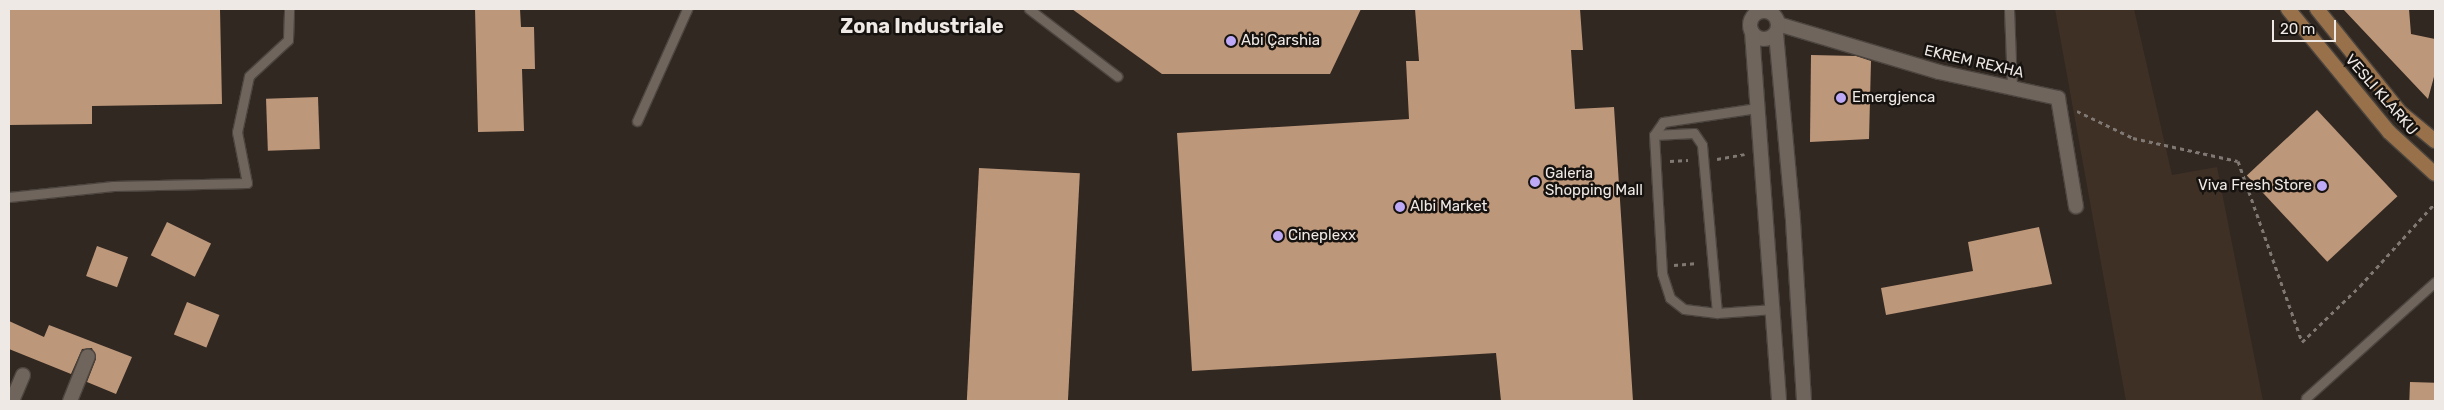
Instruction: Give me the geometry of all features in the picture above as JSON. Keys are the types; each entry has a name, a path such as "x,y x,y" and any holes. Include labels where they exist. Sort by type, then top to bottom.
{"main road":[{"name":"VESLI KLARKU","path":"2288,9 2389,132 2435,174"},
{"name":"VESLI KLARKU","path":"2322,12 2401,113 2435,141"}],"street":[{"name":"EKREM REXHA","path":"1777,21 1763,40 1751,20 1762,11 1771,13 1777,21 1939,72 2012,86 2058,98"},
{"path":"1751,20 1774,309 1779,401"},
{"path":"1777,21 1804,401"},
{"path":"2058,98 2076,207"},
{"path":"70,401 88,356"},
{"path":"12,401 23,375"}],"lane":[{"path":"9,197 113,186 247,183 237,132 249,76 288,40 289,9"},
{"path":"637,121 687,9"},
{"path":"1029,9 1117,76"},
{"path":"2009,9 2012,86"},
{"path":"1757,108 1663,122 1657,126 1654,135 1661,266 1670,298 1684,309 1717,313 1774,309"},
{"path":"1654,135 1694,133 1699,138 1717,313"},
{"path":"2306,398 2435,282"}],"path":[{"path":"2058,98 2133,138 2238,161 2302,342 2360,286 2435,203"},
{"path":"1661,266 1713,262"}],"shaded area":[{"path":"2055,9 2134,9 2172,175 2217,167 2263,401 2126,401"}],"building":[{"path":"9,9 220,9 222,104 92,106 92,124 9,125"},
{"path":"475,9 520,9 521,27 534,27 535,69 522,69 524,131 478,132"},
{"name":"Abi Çarshia","path":"1072,9 1361,9 1330,74 1162,74"},
{"path":"1415,9 1580,9 1583,50 1571,50 1575,109 1614,107 1633,401 1501,401 1496,353 1192,371 1177,133 1409,119 1406,61 1419,61"},
{"path":"2343,9 2409,9 2411,34 2435,39 2435,73 2428,99"},
{"path":"1811,55 1856,56 1871,61 1869,139 1810,142"},
{"path":"318,97 320,149 268,151 266,99"},
{"name":"Viva Fresh Store","path":"2317,110 2397,196 2327,262 2247,175"},
{"path":"979,168 1080,173 1068,401 967,401"},
{"path":"167,222 211,243 195,277 151,255"},
{"path":"2039,227 2052,284 1886,315 1881,288 1973,271 1968,242"},
{"path":"97,246 128,257 117,287 86,276"},
{"path":"187,302 219,315 206,348 174,334"},
{"path":"9,321 44,337 49,325 132,357 116,394 87,382 96,359 92,348 82,349 71,374 9,349"},
{"path":"2410,382 2435,383 2434,401 2409,401"}],"place":[{"name":"Abi Çarshia","path":"1231,41"},
{"name":"Emergjenca","path":"1841,98"},
{"name":"Galeria Shopping Mall","path":"1535,182"},
{"name":"Viva Fresh Store","path":"2322,186"},
{"name":"Albi Market","path":"1400,207"},
{"name":"Cineplexx","path":"1278,236"}],"district":[{"name":"Zona Industriale","path":"922,26"}]}
